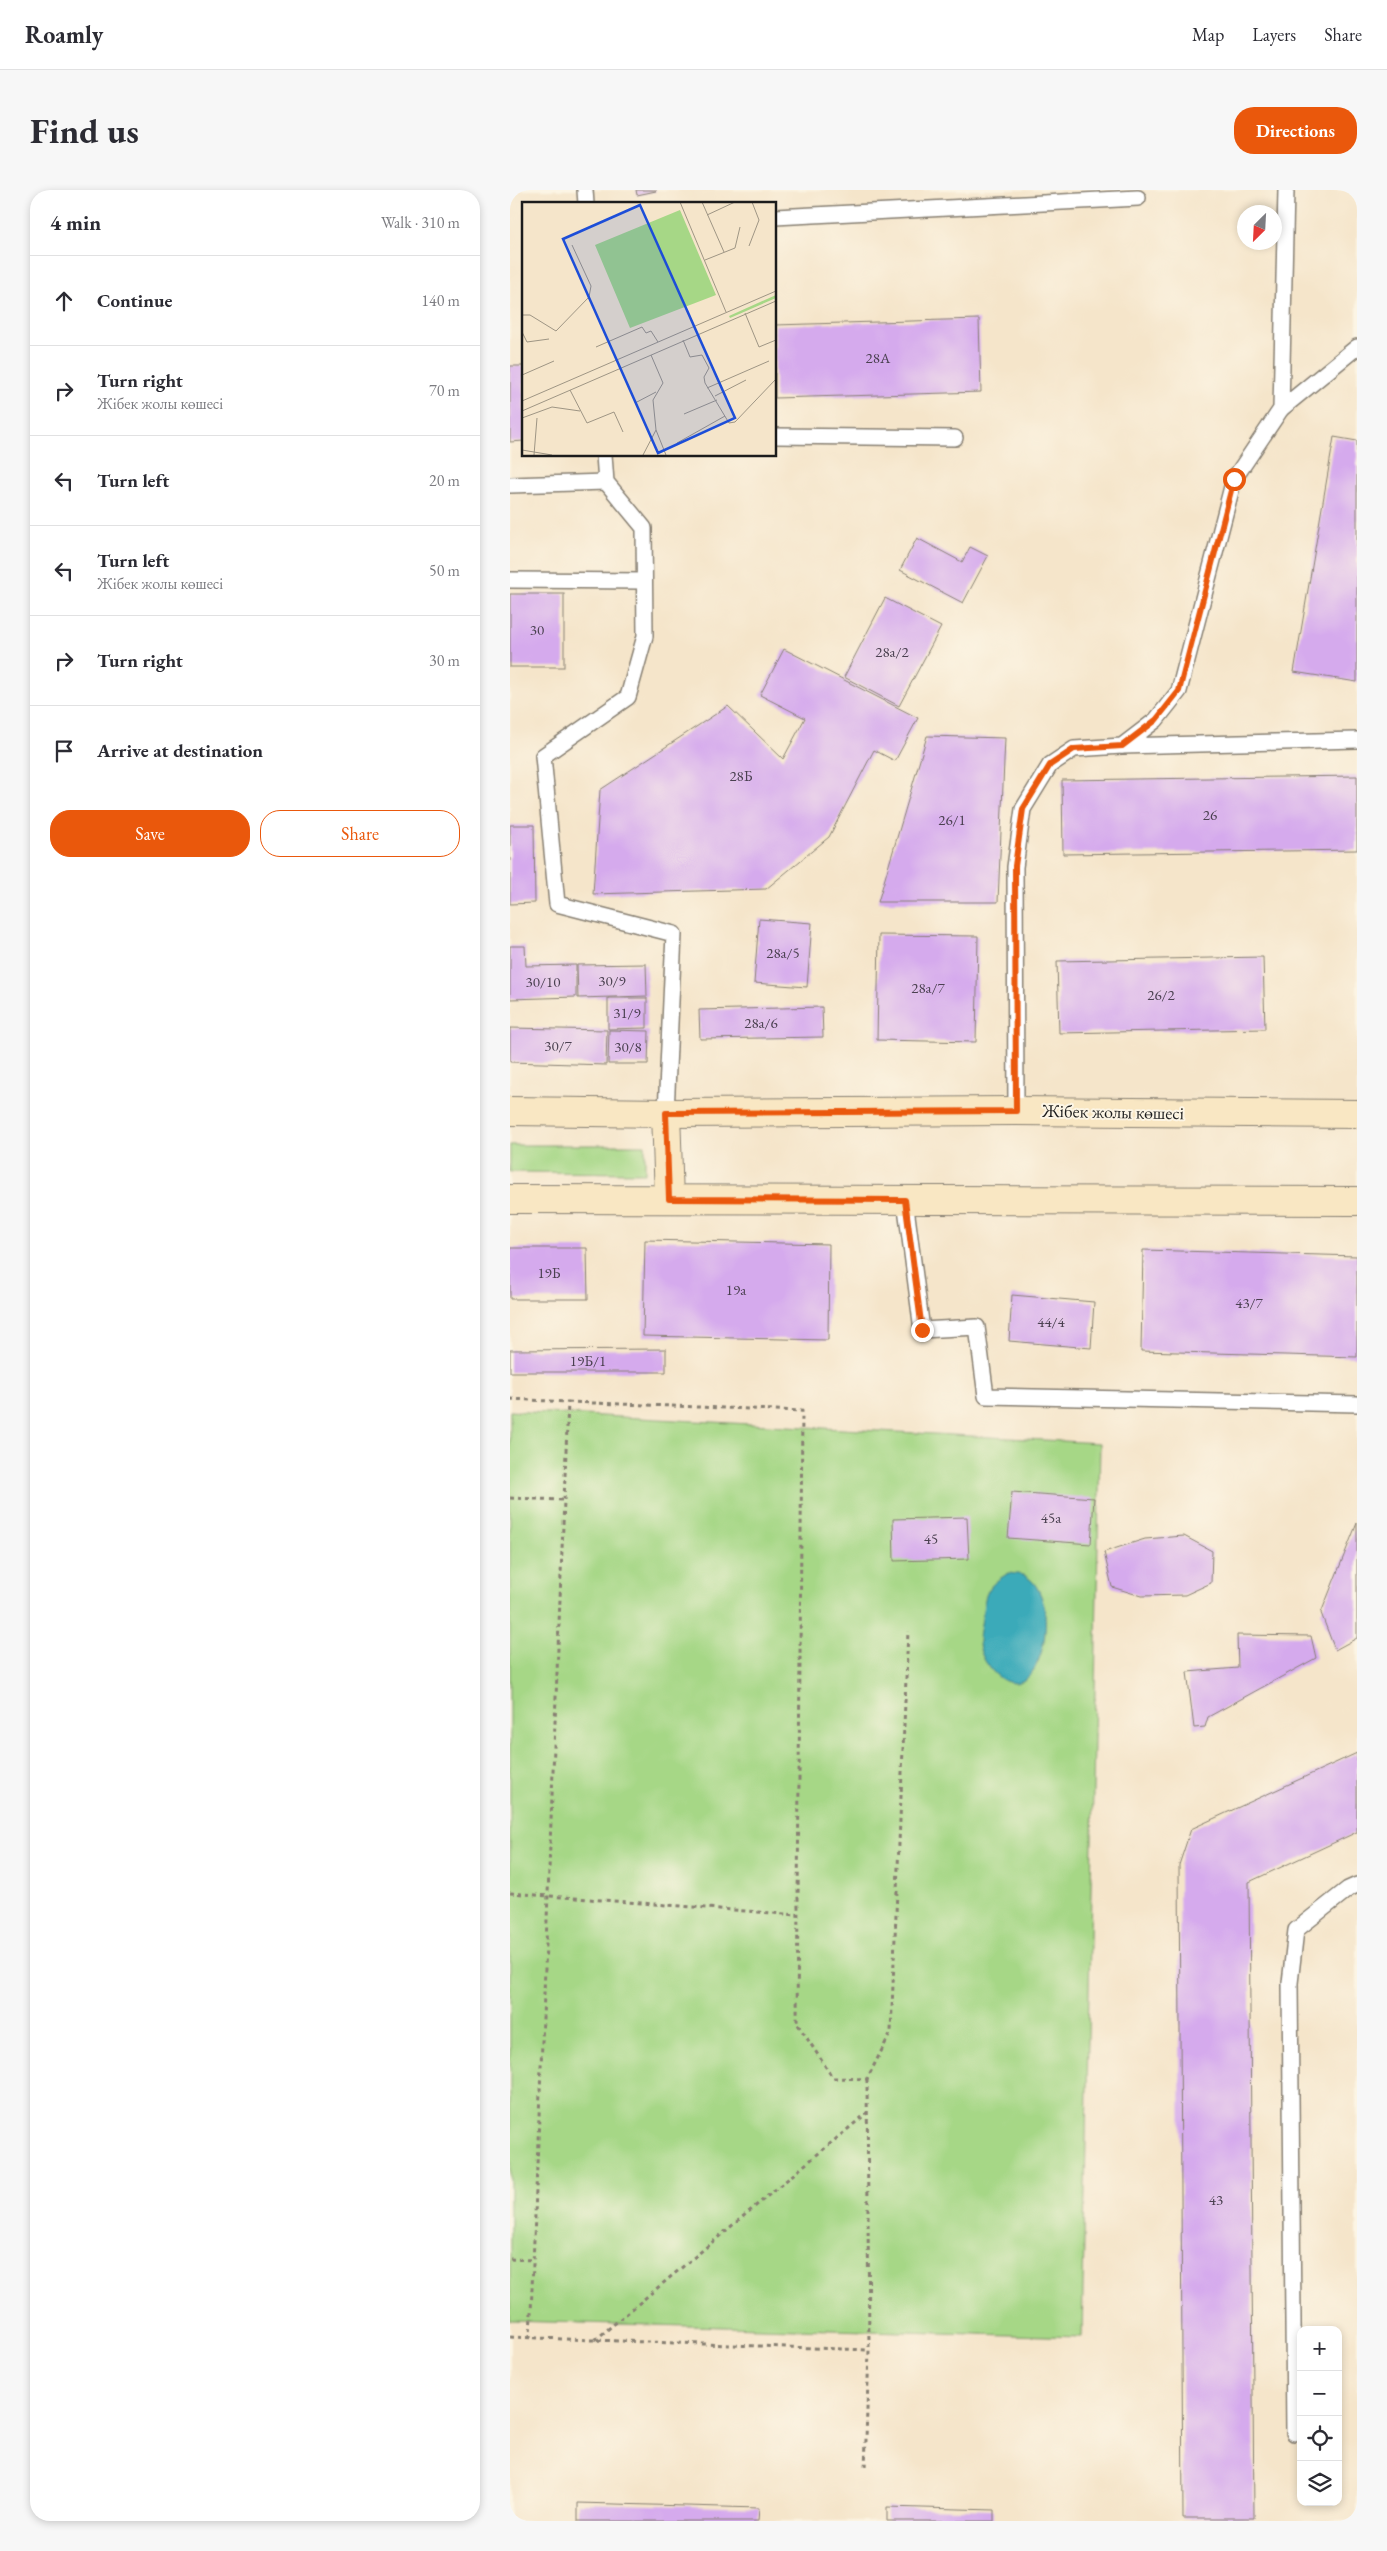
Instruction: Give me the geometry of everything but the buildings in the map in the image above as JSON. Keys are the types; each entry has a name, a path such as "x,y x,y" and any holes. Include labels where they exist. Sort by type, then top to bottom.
{"main road":[{"name":"Жібек жолы көшесі","path":"510,1111 666,1113 1016,1111 1357,1114"},
{"path":"666,1113 669,1199"},
{"path":"510,1199 1357,1202"}],"lane":[{"path":"1281,408 1286,190"},
{"path":"776,217 1138,198"},
{"path":"1122,746 1156,720 1179,691 1234,479 1281,408 1357,347"},
{"path":"776,436 955,438"},
{"path":"604,456 606,482 644,528 645,636 628,696 543,756 558,904 674,934 666,1113"},
{"path":"510,485 606,482"},
{"path":"510,580 644,581"},
{"path":"1016,1111 1015,866 1023,809 1050,765 1074,749 1357,740"},
{"path":"905,1200 922,1330 977,1327 986,1396 1357,1404"},
{"path":"1294,2433 1291,1974 1296,1930 1357,1885"}],"path":[{"path":"510,1399 802,1411 797,2023 833,2078 867,2080"},
{"path":"530,2338 568,1402"},
{"path":"510,1498 564,1500"},
{"path":"865,2469 869,2350 867,2080 892,2032 908,1631"},
{"path":"510,1894 548,1895 798,1915"},
{"path":"594,2340 867,2114"},
{"path":"510,2259 533,2260"},
{"path":"510,2338 869,2350"}],"green space":[{"path":"510,1145 645,1145 645,1173 510,1172"},
{"path":"510,1411 1100,1443 1082,2337 510,2321"}],"water":[{"path":"1009,1573 1025,1576 1036,1585 1045,1611 1044,1642 1040,1656 1027,1678 1012,1683 1005,1681 992,1670 983,1656 979,1640 987,1592 993,1584"}],"route":[{"path":"922,1330 905,1200 669,1199 666,1113 1016,1111 1015,866 1023,809 1050,765 1074,749 1122,746 1156,720 1179,691 1234,479"}]}
